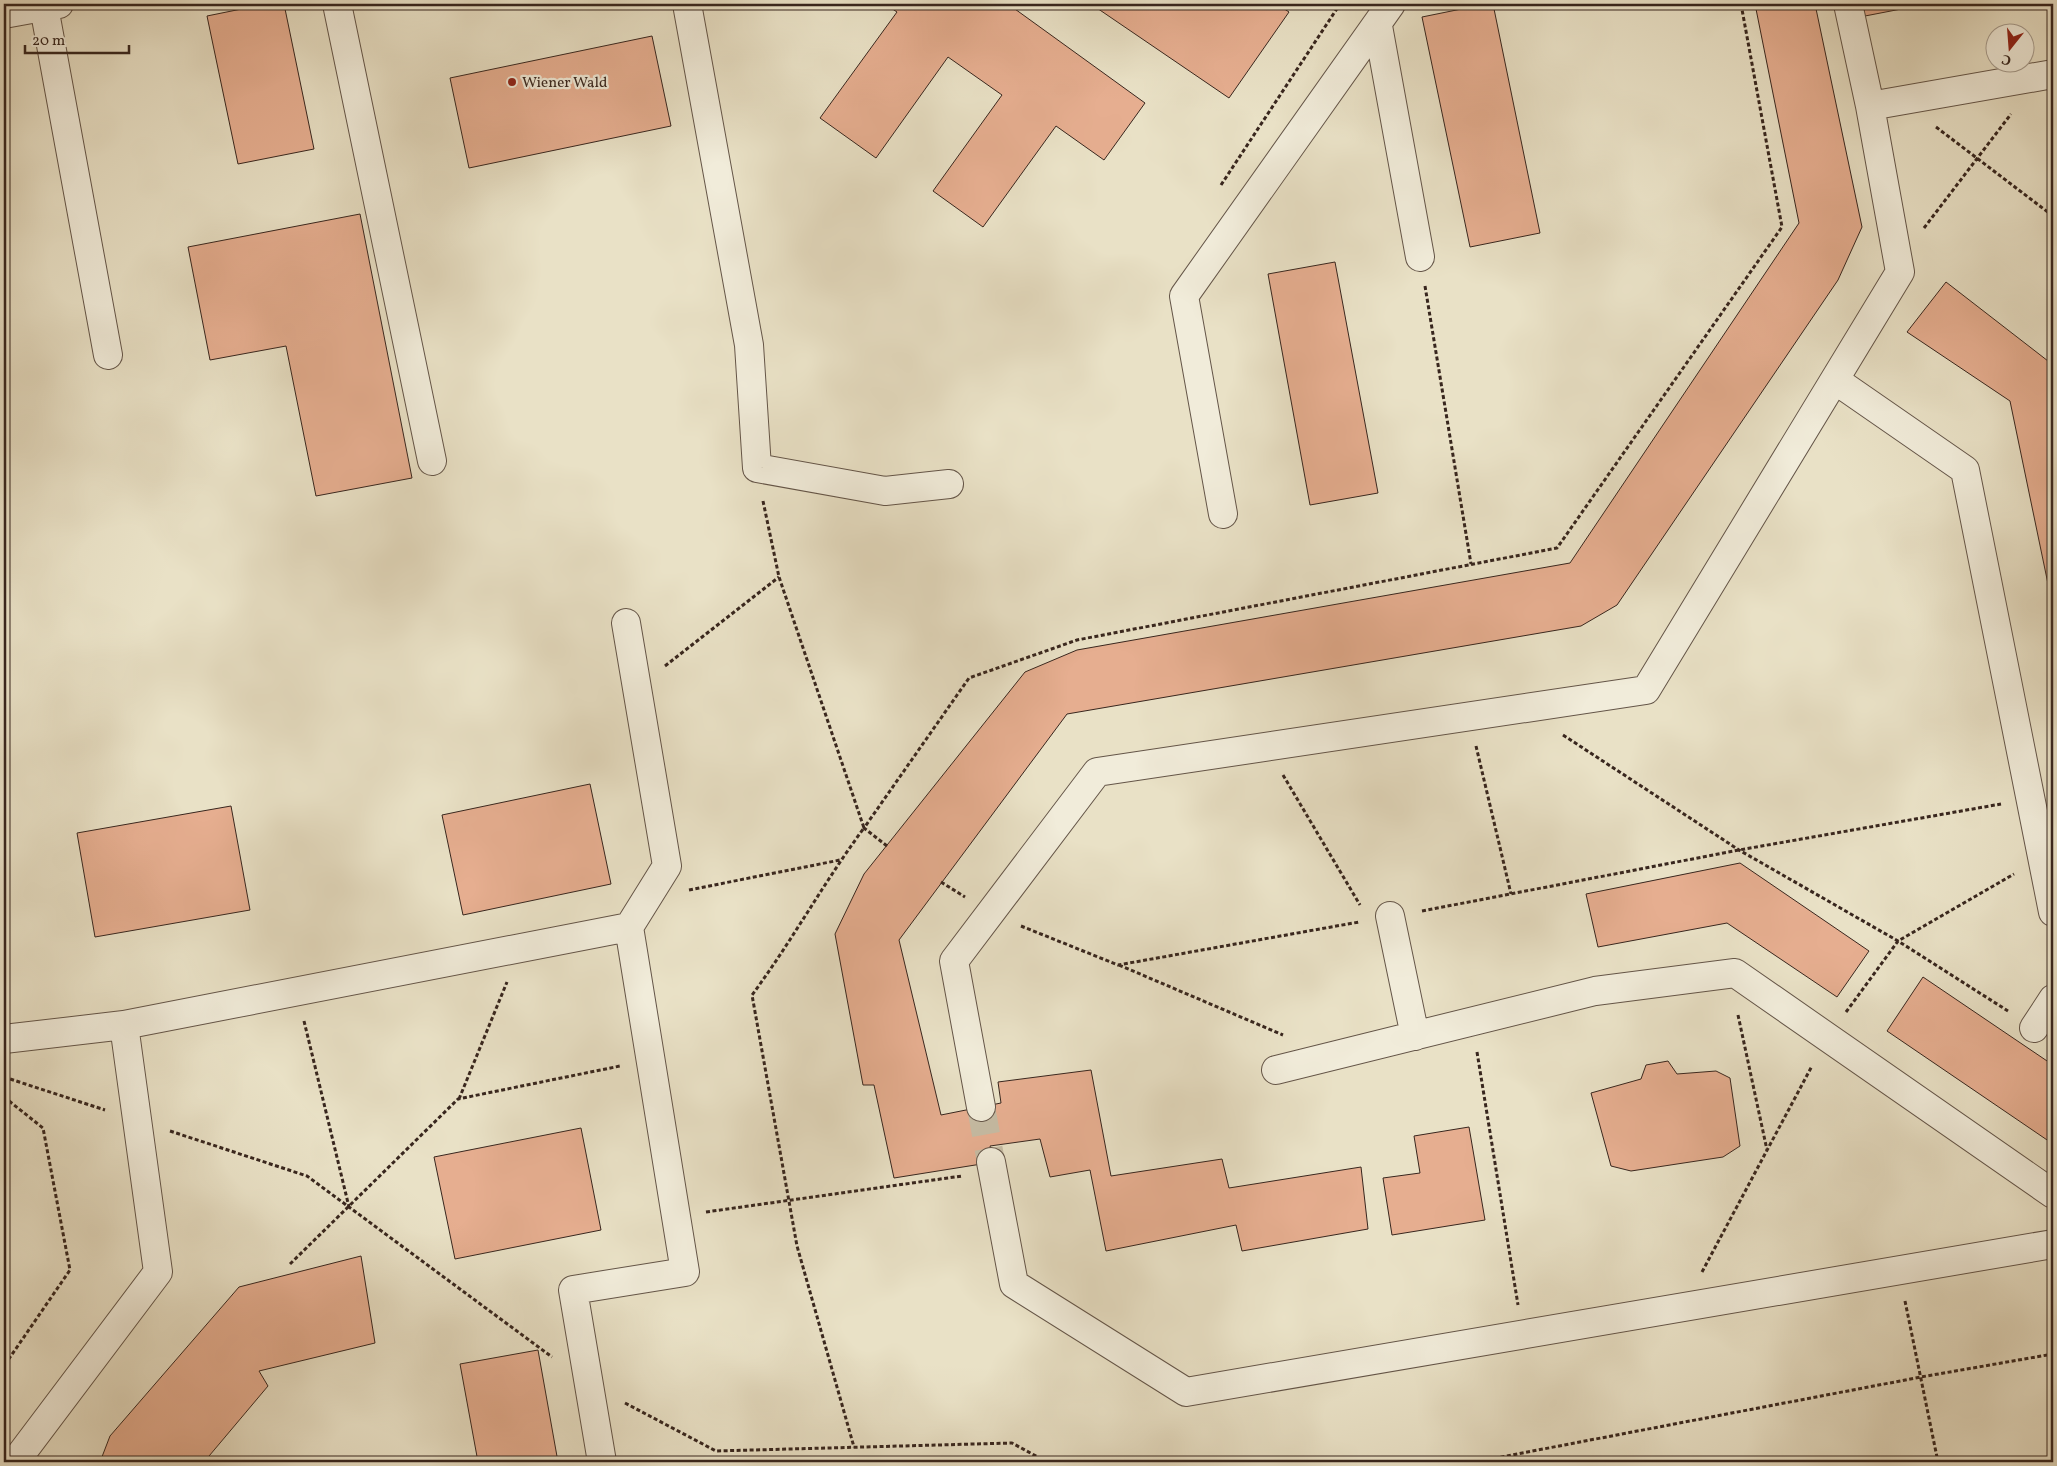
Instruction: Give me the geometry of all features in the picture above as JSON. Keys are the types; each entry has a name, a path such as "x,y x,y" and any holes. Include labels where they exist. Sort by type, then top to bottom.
{"lane":[{"path":"336,4 432,461"},
{"path":"687,4 748,345 757,468 885,491 949,484"},
{"path":"981,1106 954,961 1097,772 1646,690 1900,272 1870,106 1848,4"},
{"path":"4,14 51,5 108,355"},
{"path":"1384,15 1420,256"},
{"path":"1223,514 1184,296 1384,15"},
{"path":"1870,106 2046,75"},
{"path":"1835,380 1965,470 2053,912"},
{"path":"602,1462 574,1290 685,1272 629,928 667,866 626,622"},
{"path":"1379,918 1415,1036"},
{"path":"4,1039 124,1025 629,928"},
{"path":"1276,1070 1595,991 1734,973 2053,1194"},
{"path":"2034,1028 2053,999"},
{"path":"15,1462 158,1272 124,1025"},
{"path":"992,1167 1014,1284 1186,1392 2053,1244"}],"path":[{"path":"1216,193 1340,4"},
{"path":"854,1448 797,1246 752,994 779,958 840,860 970,678 1077,640 1557,548 1782,227 1741,4"},
{"path":"1898,263 1978,157 2046,75"},
{"path":"1901,101 1978,157 2053,216"},
{"path":"1420,256 1472,564"},
{"path":"757,468 779,578 864,828 886,846"},
{"path":"637,687 779,578"},
{"path":"1522,708 1739,850 1898,941 2034,1028"},
{"path":"1469,716 1511,894"},
{"path":"1266,747 1379,918"},
{"path":"1118,965 1511,894 1739,850 2031,799"},
{"path":"1683,1308 1828,1037 1898,941 2042,857"},
{"path":"647,899 840,860"},
{"path":"990,913 1288,1037"},
{"path":"290,1264 458,1099 521,948"},
{"path":"1730,974 1767,1151"},
{"path":"297,992 349,1207"},
{"path":"1472,1021 1523,1335"},
{"path":"458,1099 650,1060"},
{"path":"4,1077 107,1110"},
{"path":"4,1096 44,1128 70,1270 4,1366"},
{"path":"167,1130 307,1176 589,1384 716,1452 1012,1443 1047,1462"},
{"path":"676,1216 789,1200 992,1167"},
{"path":"1899,1271 1938,1462"},
{"path":"1475,1462 1921,1377 2053,1354"}],"building":[{"path":"266,4 284,4 314,149 238,164 207,16"},
{"path":"885,4 1008,4 1145,103 1104,160 1056,126 983,227 933,191 1002,95 948,57 876,158 820,118 897,12"},
{"path":"1091,4 1277,4 1289,12 1229,98"},
{"path":"1493,4 1540,233 1470,247 1422,17"},
{"path":"1755,4 1815,4 1862,227 1838,280 1617,605 1581,626 1067,714 899,940 941,1115 1001,1103 998,1082 1091,1070 1111,1176 1222,1159 1229,1188 1361,1167 1368,1229 1242,1251 1236,1225 1106,1251 1090,1170 1050,1177 1040,1139 990,1146 994,1162 894,1178 874,1085 863,1085 835,934 864,874 1025,672 1077,650 1570,563 1799,223"},
{"path":"1863,4 1927,4 1865,16"},
{"path":"652,36 671,126 469,168 450,78"},
{"path":"360,214 412,478 316,496 286,346 210,360 188,247"},
{"path":"1335,262 1378,493 1310,505 1268,274"},
{"path":"1946,282 2048,361 2053,369 2053,608 2010,401 1907,332"},
{"path":"590,784 611,884 463,915 442,815"},
{"path":"231,806 250,910 95,937 77,833"},
{"path":"1740,863 1869,951 1837,997 1727,923 1598,947 1586,894"},
{"path":"1923,977 2053,1065 2053,1144 1887,1031"},
{"path":"1668,1061 1677,1074 1716,1071 1730,1078 1740,1146 1723,1157 1631,1171 1611,1166 1591,1093 1641,1079 1646,1065"},
{"path":"1469,1127 1485,1220 1392,1235 1383,1178 1420,1173 1414,1136"},
{"path":"581,1128 601,1230 455,1259 434,1157"},
{"path":"361,1256 375,1343 259,1371 268,1386 204,1462 100,1462 110,1436 239,1287"},
{"path":"538,1350 558,1462 478,1462 460,1364"}],"tunnel":[{"path":"981,1107 991,1162"}],"place":[{"name":"Wiener Wald","path":"512,82"}]}
